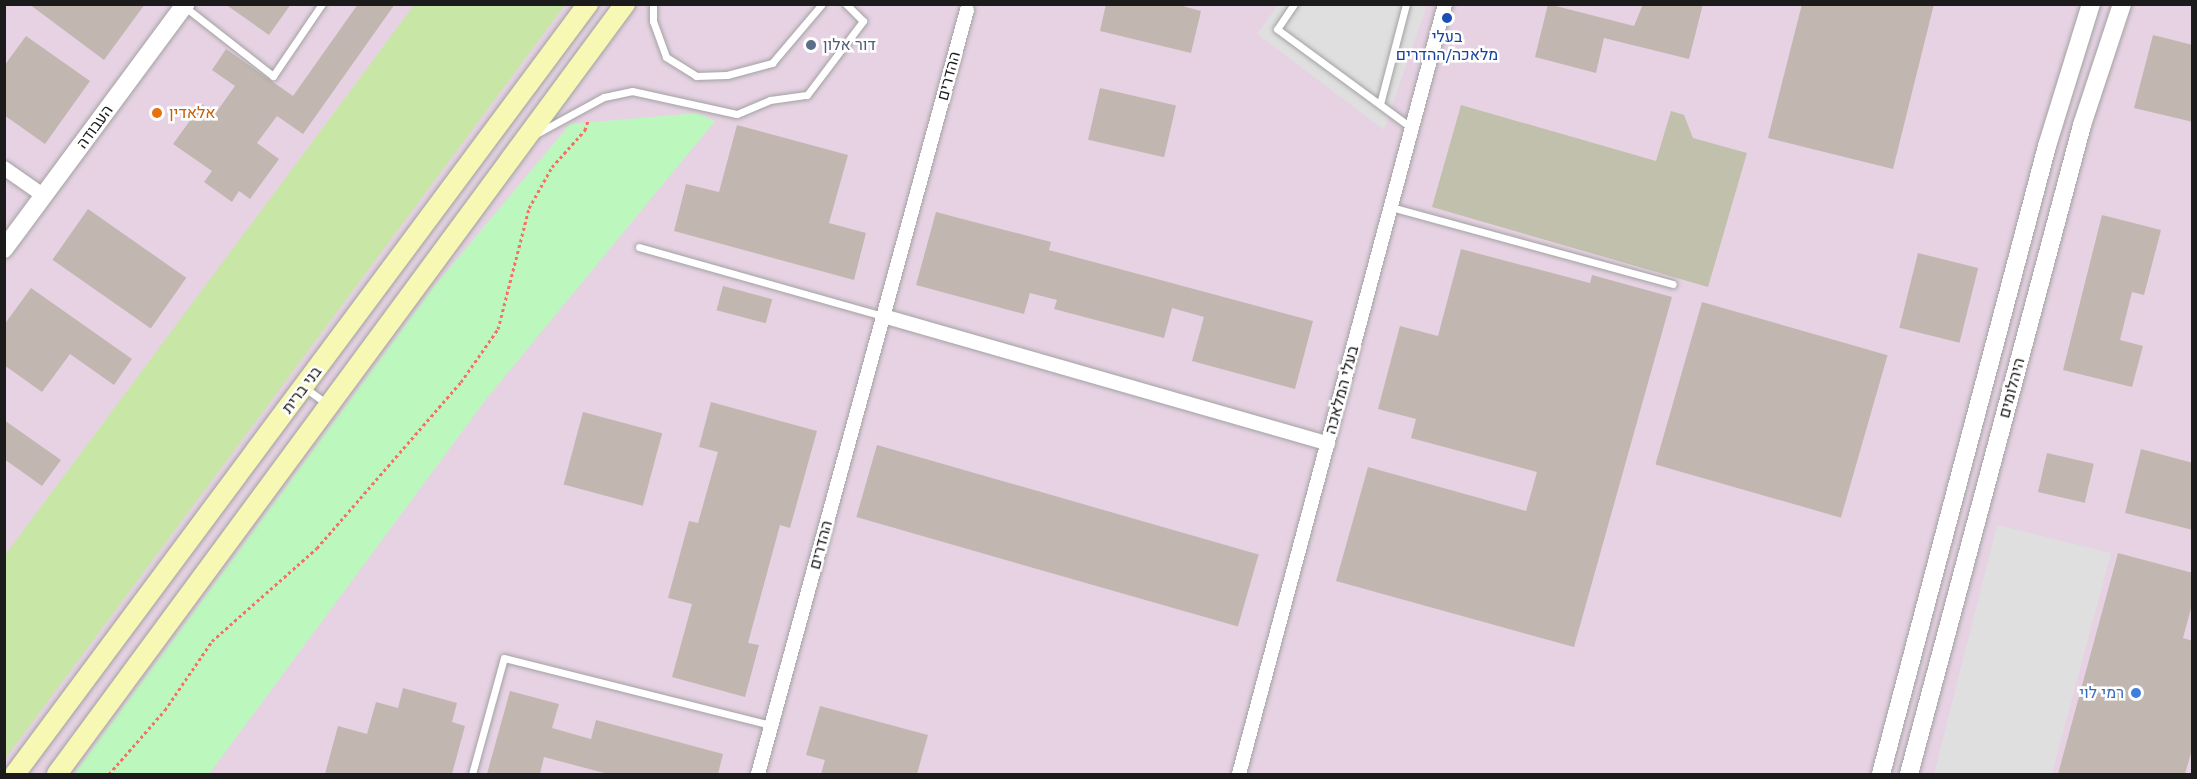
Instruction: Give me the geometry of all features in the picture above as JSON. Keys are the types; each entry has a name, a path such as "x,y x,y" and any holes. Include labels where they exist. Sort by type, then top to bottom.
{"main road":[{"name":"בני ברית","path":"15,774 588,4"},
{"name":"בני ברית","path":"57,774 518,144 625,4"}],"street":[{"name":"בעלי המלאכה","path":"1239,774 1445,4"},
{"name":"היהלומים","path":"1881,774 2048,146 2091,4"},
{"name":"היהלומים","path":"1909,774 2082,125 2122,4"},
{"name":"העבודה","path":"4,249 184,5"},
{"name":"ההדרים","path":"758,774 967,10"},
{"path":"4,168 44,196"},
{"path":"883,316 1328,444"}],"lane":[{"path":"184,5 273,76 322,4"},
{"path":"653,4 653,21 666,57 696,76 727,75 772,63 822,4"},
{"path":"518,144 594,103 632,91 737,114 770,100 807,95 863,21 846,4"},
{"path":"1294,4 1277,29 1412,128"},
{"path":"1380,104 1406,4"},
{"path":"1391,207 1672,284"},
{"path":"639,247 883,316"},
{"path":"304,387 327,404"},
{"path":"472,774 504,657 771,725"}],"path":[{"path":"109,774 165,710 212,641 317,548 461,382 498,329 529,208 552,167 585,130 594,103"}],"shaded area":[{"path":"5,5 2192,5 2192,774 5,774"},
{"path":"1278,5 1427,5 1384,130 1257,34"},
{"path":"1461,105 1656,161 1671,111 1684,115 1693,138 1747,153 1708,287 1432,207"},
{"path":"1997,525 2111,553 2052,774 1934,774"}],"green space":[{"path":"414,5 565,5 5,759 5,555"},
{"path":"697,113 715,121 487,398 209,774 74,774 432,289 570,124"}],"building":[{"path":"29,4 145,4 104,60"},
{"path":"225,4 291,4 269,35"},
{"path":"358,4 395,4 303,134 277,116 257,143 279,159 250,199 239,191 232,202 204,182 212,171 173,144 202,104 215,114 235,86 212,70 226,49 293,96"},
{"path":"1106,4 1175,4 1201,11 1191,53 1100,31"},
{"path":"1548,4 1634,26 1643,4 1703,4 1689,59 1604,38 1596,73 1535,57"},
{"path":"1802,4 1934,4 1893,169 1768,138"},
{"path":"2153,35 2193,45 2193,122 2134,108"},
{"path":"26,36 90,81 45,144 4,115 4,66"},
{"path":"1100,88 1176,106 1164,157 1088,140"},
{"path":"737,125 848,155 829,223 866,233 854,280 674,231 686,184 719,192"},
{"path":"88,209 186,278 151,329 52,260"},
{"path":"936,212 1051,242 1049,250 1313,321 1295,389 1192,361 1204,317 1172,308 1164,338 1054,309 1057,300 1030,293 1024,314 916,285"},
{"path":"2102,215 2161,230 2144,295 2132,292 2120,340 2143,346 2132,387 2063,370"},
{"path":"1461,249 1590,283 1592,275 1672,297 1574,647 1336,581 1368,467 1526,511 1537,472 1411,438 1416,419 1378,409 1400,326 1438,336"},
{"path":"1918,253 1978,268 1960,343 1899,328"},
{"path":"723,286 772,299 766,323 717,310"},
{"path":"31,288 132,359 114,385 70,354 42,392 4,365 4,325"},
{"path":"1702,302 1888,355 1841,518 1655,464"},
{"path":"711,402 817,431 790,528 780,525 748,643 759,645 745,697 672,677 692,604 668,598 689,521 698,523 718,452 699,447"},
{"path":"583,412 662,433 643,506 564,484"},
{"path":"4,420 61,460 42,486 4,459"},
{"path":"877,445 1259,554 1238,627 856,517"},
{"path":"2141,449 2193,463 2193,530 2125,513"},
{"path":"2047,453 2094,464 2085,503 2038,492"},
{"name":"רמי לוי","path":"2118,553 2193,573 2193,601 2183,638 2193,641 2193,746 2185,774 2058,774"},
{"path":"403,688 457,703 452,722 465,726 452,774 325,774 338,726 367,734 376,702 398,708"},
{"path":"510,691 559,704 552,728 591,739 596,720 723,754 718,774 608,774 544,757 540,774 487,774"},
{"path":"820,706 928,735 917,774 821,774 825,760 806,755"}],"place":[{"name":"בעלי מלאכה/ההדרים","path":"1447,18"},
{"name":"דור אלון","path":"811,45"},
{"name":"אלאדין","path":"157,113"},
{"name":"רמי לוי","path":"2136,693"}]}
